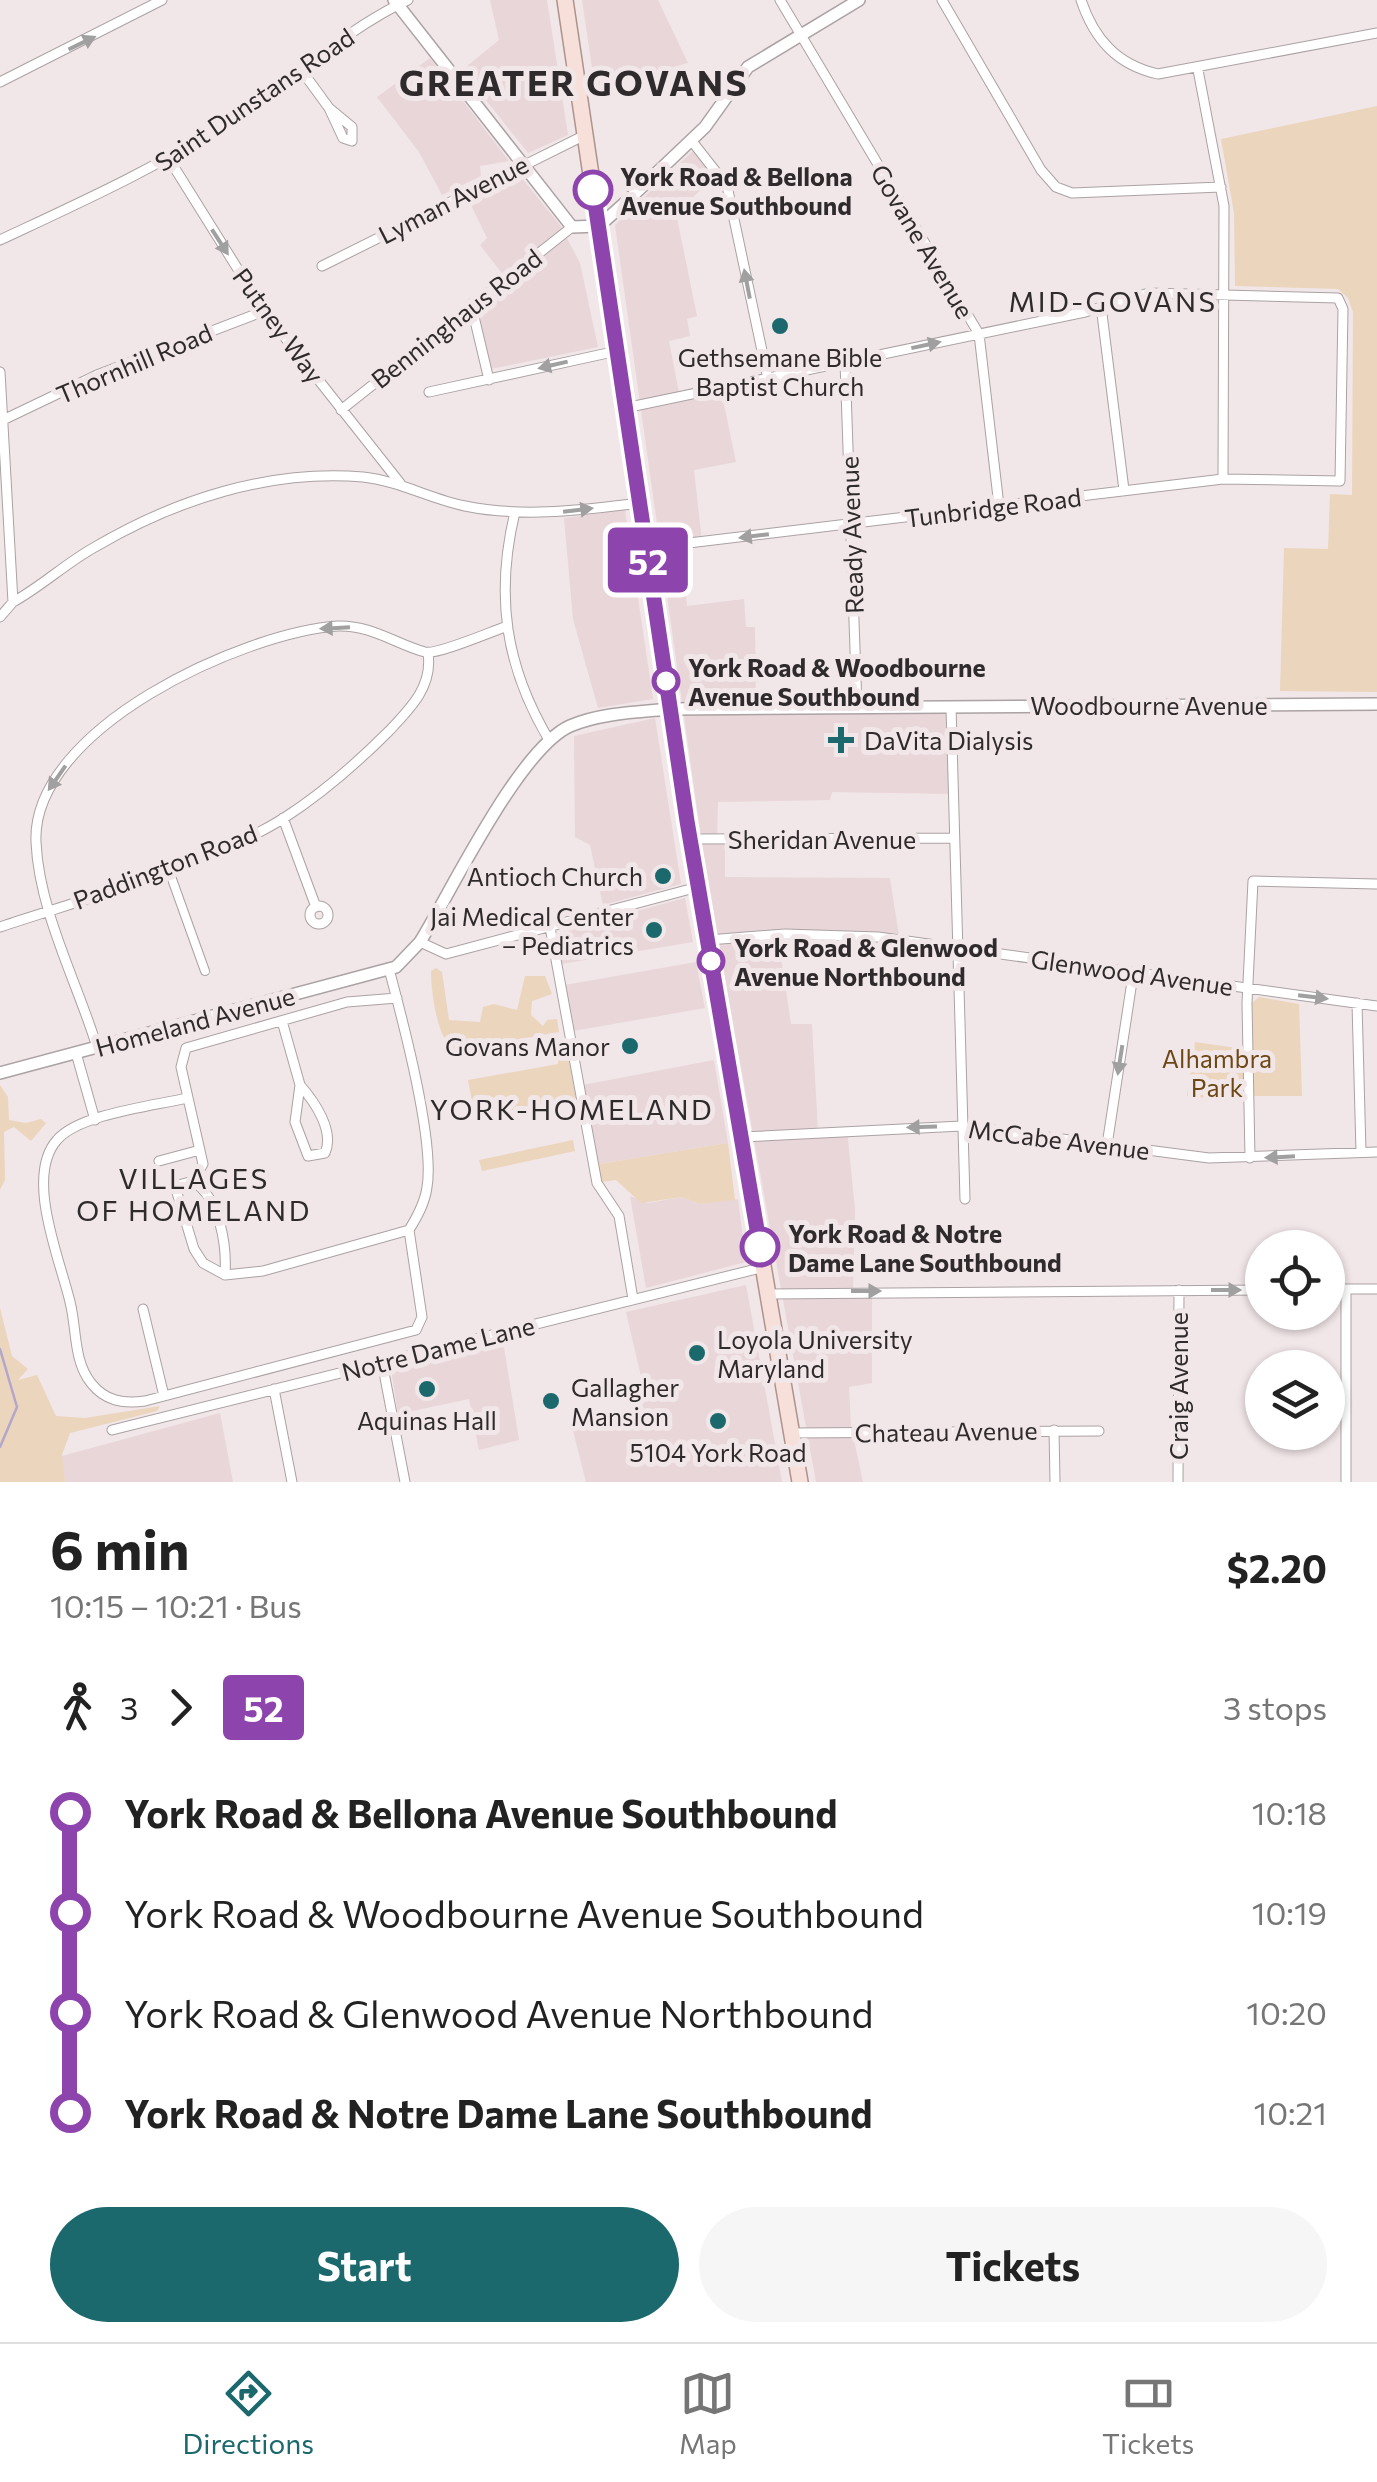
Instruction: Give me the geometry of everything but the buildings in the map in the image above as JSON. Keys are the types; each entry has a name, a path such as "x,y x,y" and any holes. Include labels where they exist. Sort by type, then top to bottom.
{"main road":[{"path":"565,0 690,840 800,1482"}],"street":[{"path":"0,82 162,0"},
{"name":"Govane Avenue","path":"780,0 979,334 999,506"},
{"path":"400,2 572,227 598,226 691,140 741,74 859,0"},
{"path":"942,0 1040,170 1056,187 1072,193 1222,188"},
{"path":"1082,0 1094,31 1127,65 1158,74 1198,70 1377,32"},
{"name":"Saint Dunstans Road","path":"0,240 169,159 400,2"},
{"path":"1198,70 1222,188 1226,294 1223,479"},
{"path":"302,71 329,108"},
{"name":"Lyman Avenue","path":"322,266 585,135"},
{"path":"691,140 727,186 768,379"},
{"name":"Putney Way","path":"169,159 264,310 400,483"},
{"name":"Benninghaus Road","path":"341,410 572,227"},
{"path":"626,408 979,334 1137,294 1226,294"},
{"name":"Tunbridge Road","path":"646,548 1223,479 1340,481 1343,309 1338,298 1226,294"},
{"path":"471,304 490,380"},
{"path":"1101,306 1124,490"},
{"name":"Thornhill Road","path":"5,419 97,376 264,310"},
{"path":"430,392 617,350"},
{"name":"Ready Avenue","path":"845,362 857,707"},
{"path":"0,372 13,602"},
{"path":"0,617 13,602 120,532 222,492 308,476 400,483 464,506 515,512 559,513 640,503"},
{"path":"515,512 505,562 505,627 520,685 549,740"},
{"path":"97,1047 51,910 36,842 42,803 71,760 134,706 206,664 294,633 356,628 428,653 505,627"},
{"name":"Paddington Road","path":"0,927 168,868 283,818 342,776 398,721 429,678 428,653"},
{"name":"Woodbourne Avenue","path":"389,969 402,962 420,942 502,804 549,740 572,724 670,708 1377,704"},
{"path":"951,707 965,1199"},
{"path":"283,818 316,907"},
{"name":"Sheridan Avenue","path":"690,840 953,838"},
{"path":"168,868 204,970"},
{"path":"1250,1158 1252,881 1377,884"},
{"path":"420,942 446,954 698,887"},
{"path":"550,927 597,1183 619,1216 633,1299"},
{"name":"Glenwood Avenue","path":"708,940 834,934 1377,1006"},
{"path":"187,1098 68,1130 50,1154 46,1172 52,1250 69,1297 78,1357 91,1383 104,1396 120,1402 164,1396 416,1330 422,1316 409,1230 423,1203 428,1177 389,969"},
{"name":"Homeland Avenue","path":"0,1073 389,969"},
{"path":"1107,1145 1132,974"},
{"path":"397,998 360,1000 186,1048 181,1062 202,1169 192,1182 176,1186 188,1233 203,1263 224,1276 263,1270 409,1230"},
{"path":"1358,1003 1361,1152"},
{"path":"282,1021 300,1085 321,1118 328,1141 325,1153 317,1158 308,1156 297,1136 300,1085"},
{"path":"76,1053 95,1120"},
{"name":"McCabe Avenue","path":"742,1137 962,1126 1209,1158 1377,1152"},
{"path":"159,1162 200,1150"},
{"path":"192,1182 204,1190 214,1207 224,1248 224,1276"},
{"name":"Notre Dame Lane","path":"112,1430 764,1267"},
{"path":"1346,1482 1346,1290 1377,1289"},
{"name":"Craig Avenue","path":"1178,1482 1179,1290"},
{"path":"768,1294 1245,1290"},
{"path":"143,1309 164,1396"},
{"path":"382,1362 405,1482"},
{"path":"274,1390 292,1482"},
{"path":"1054,1430 1056,1482"},
{"name":"Chateau Avenue","path":"792,1433 1099,1431"}],"shaded area":[{"path":"490,0 547,0 568,135 528,153 462,70 499,40"},
{"path":"582,0 658,0 688,63 595,88"},
{"path":"430,58 509,161 480,166 481,176 442,195 419,152 377,97"},
{"path":"698,146 720,172 676,213 697,316 687,319 690,336 669,341 680,398 721,390 736,462 694,470 702,542 680,545 687,606 744,599 746,627 755,627 756,708 950,708 953,794 832,792 830,800 718,802 717,839 725,841 725,877 890,878 900,943 778,937 791,1024 812,1024 818,1131 847,1130 855,1209 853,1293 872,1293 872,1383 849,1387 851,1426 863,1482 816,1482 707,880 615,225"},
{"path":"520,176 560,225 580,263 598,347 491,369 477,305 508,281 480,245 487,238 469,201"},
{"path":"625,510 653,699 598,708 573,619 564,518"},
{"path":"655,718 681,884 603,905 590,845 575,837 574,736"},
{"path":"685,898 693,942 561,964 556,933"},
{"path":"696,962 705,1008 573,1031 565,985"},
{"path":"714,1060 728,1143 599,1164 583,1085"},
{"path":"630,1196 648,1203 682,1197 700,1204 738,1199 746,1262 646,1288"},
{"name":"Loyola University Maryland","path":"746,1285 782,1482 586,1482 571,1423 640,1409 646,1398 626,1312"},
{"path":"503,1341 519,1440 479,1450 469,1399 398,1414 391,1369"},
{"path":"220,1413 233,1482 0,1482 58,1457"}],"green space":[{"path":"1377,106 1377,692 1280,691 1284,548 1328,549 1330,494 1352,495 1353,312 1348,298 1338,289 1235,286 1234,213 1221,139"},
{"path":"436,968 442,972 449,1020 480,1022 483,1007 494,1004 517,1010 525,976 545,976 552,994 532,1001 531,1015 543,1026 547,1020 557,1019 559,1032 455,1051 444,1037 436,1015 431,971"},
{"name":"Alhambra Park","path":"1259,997 1299,1004 1302,1096 1254,1096 1252,1003"},
{"name":"Alhambra Park","path":"1195,1042 1243,1049 1245,1102 1187,1096"},
{"path":"567,1046 576,1098 475,1117 468,1080 558,1064 559,1051"},
{"path":"0,1085 8,1097 9,1120 26,1123 41,1119 46,1123 31,1141 14,1127 4,1132 5,1180 0,1190"},
{"path":"573,1140 575,1151 482,1171 479,1160"},
{"path":"728,1143 735,1200 700,1204 682,1197 641,1203 616,1180 602,1182 599,1164"},
{"path":"0,1308 12,1356 28,1369 18,1380 37,1375 56,1416 85,1418 160,1406 157,1411 70,1433 62,1455 65,1482 0,1482"}],"waterway":[{"path":"0,1349 17,1407 0,1447"}],"bus line":[{"name":"52","path":"593,190 687,821 760,1247"}],"place":[{"name":"York Road & Bellona Avenue Southbound","path":"593,190"},
{"name":"Gethsemane Bible Baptist Church","path":"780,326"},
{"name":"York Road & Woodbourne Avenue Southbound","path":"666,681"},
{"name":"DaVita Dialysis","path":"841,740"},
{"name":"Antioch Church","path":"663,876"},
{"name":"Jai Medical Center – Pediatrics","path":"654,930"},
{"name":"York Road & Glenwood Avenue Northbound","path":"711,961"},
{"name":"Govans Manor","path":"630,1046"},
{"name":"York Road & Notre Dame Lane Southbound","path":"760,1247"},
{"name":"Loyola University Maryland","path":"697,1353"},
{"name":"Aquinas Hall","path":"427,1389"},
{"name":"Gallagher Mansion","path":"551,1401"},
{"name":"5104 York Road","path":"718,1421"}],"district":[{"name":"GREATER GOVANS","path":"574,81"},
{"name":"MID-GOVANS","path":"1113,301"},
{"name":"YORK-HOMELAND","path":"572,1109"},
{"name":"VILLAGES OF HOMELAND","path":"194,1194"}]}
